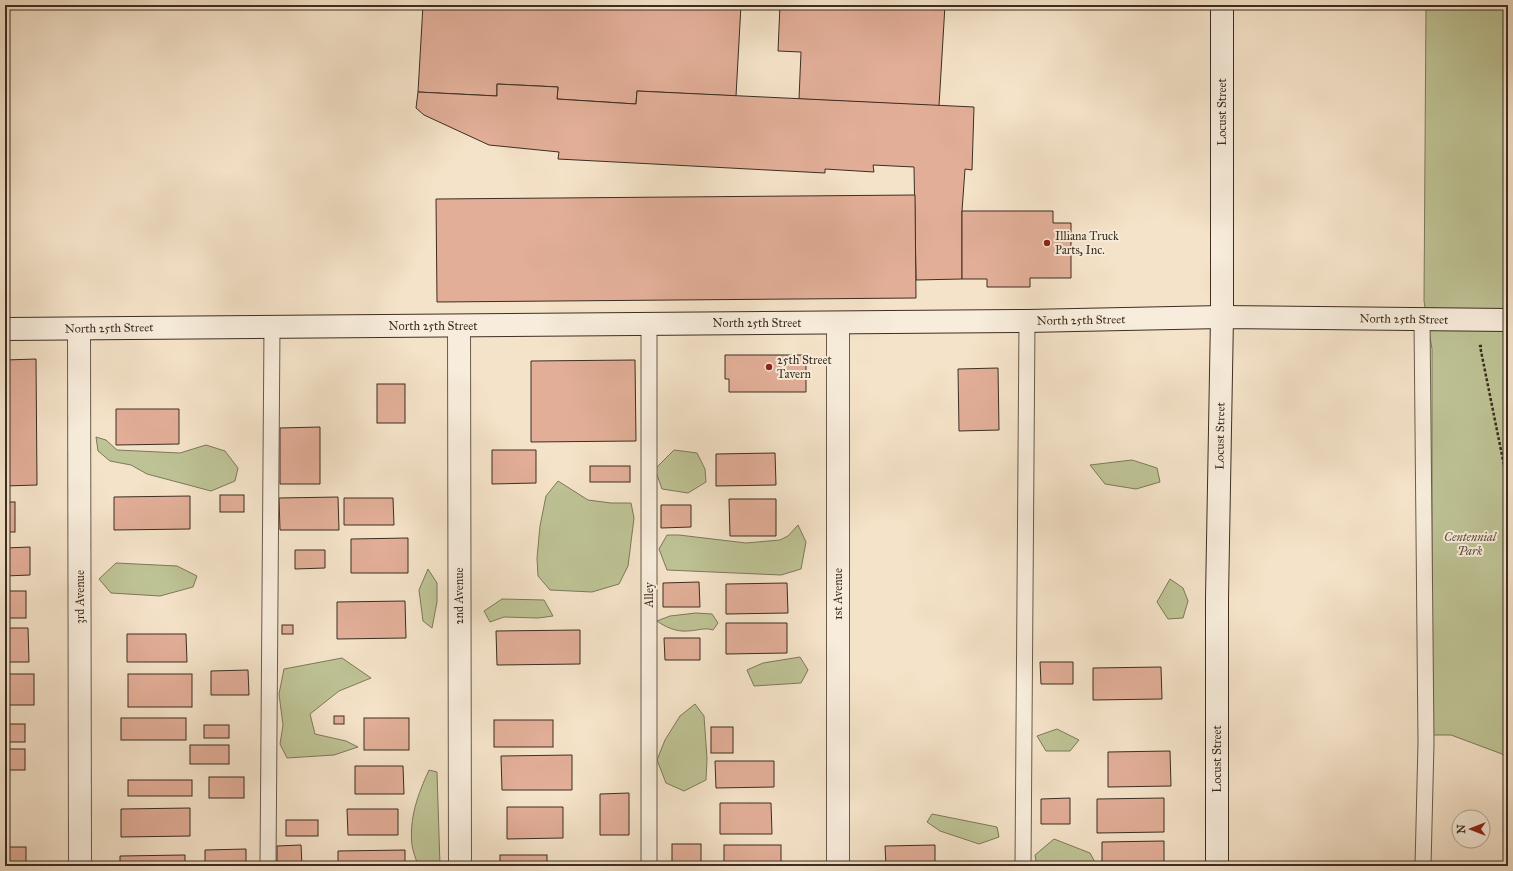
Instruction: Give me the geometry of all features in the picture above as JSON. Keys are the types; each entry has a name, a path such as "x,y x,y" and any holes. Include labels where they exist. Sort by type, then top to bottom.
{"street":[{"name":"Locust Street","path":"1217,866 1217,598 1222,317 1222,5"},
{"name":"North 25th Street","path":"5,329 1027,321 1222,317 1508,320"},
{"name":"1st Avenue","path":"838,322 838,866"},
{"name":"2nd Avenue","path":"459,326 460,866"},
{"name":"3rd Avenue","path":"79,329 80,866"}],"lane":[{"path":"1422,320 1426,743 1423,866"},
{"path":"1023,866 1027,321"},
{"name":"Alley","path":"649,324 649,866"},
{"path":"268,866 272,327"}],"path":[{"path":"1480,346 1508,485"}],"green space":[{"name":"Centennial Park","path":"1426,5 1508,5 1508,761 1502,754 1451,735 1432,735 1432,349 1424,301"},
{"path":"96,437 106,440 117,450 180,453 206,445 225,451 238,468 235,481 211,491 147,474 131,465 110,461 98,451"},
{"path":"674,450 697,453 705,469 706,482 688,493 662,489 655,469"},
{"path":"1132,460 1157,468 1160,482 1136,489 1105,484 1090,465"},
{"path":"558,481 588,500 611,503 631,503 634,518 628,566 619,584 592,592 550,590 538,576 537,558 540,526 546,496"},
{"path":"798,525 806,542 801,569 781,575 667,570 659,549 667,535 679,535 746,543 780,540 788,536"},
{"path":"116,563 177,566 197,576 193,587 160,596 111,593 99,579"},
{"path":"428,569 437,583 437,602 432,628 423,621 419,590"},
{"path":"1170,579 1183,588 1188,601 1183,618 1168,619 1157,602"},
{"path":"502,599 544,600 553,616 538,618 504,617 490,622 484,611"},
{"path":"696,613 712,614 718,623 713,630 704,629 679,631 671,629 657,621 670,616"},
{"path":"800,657 808,670 801,683 754,686 747,670 763,663"},
{"path":"342,658 371,678 339,691 310,714 315,734 346,741 358,747 334,755 287,758 280,744 283,725 279,694 284,669"},
{"path":"695,704 704,716 707,759 706,780 684,791 666,783 657,760 665,740 680,716"},
{"path":"1057,729 1079,740 1070,751 1046,751 1037,736"},
{"path":"429,770 437,772 440,866 418,866 412,845 411,835 413,816 421,788"},
{"path":"932,814 997,827 999,837 979,844 940,831 927,822"},
{"path":"1054,839 1090,853 1097,866 1037,866 1035,855"}],"building":[{"path":"423,5 741,5 736,96 637,91 636,104 557,99 558,87 497,84 497,96 418,92"},
{"path":"780,5 945,5 939,106 799,99 801,52 778,51"},
{"path":"497,84 558,87 557,99 636,104 637,91 974,107 972,170 965,169 962,211 962,279 916,280 914,167 873,165 874,172 825,169 825,173 558,159 559,152 489,145 424,115 416,108 418,92 497,96"},
{"path":"915,195 916,298 437,302 436,199"},
{"path":"962,211 1053,211 1053,223 1071,223 1071,278 1030,278 1030,287 987,287 987,279 962,279"},
{"path":"725,355 806,355 806,392 729,392 729,379 725,379"},
{"path":"36,359 37,485 5,486 5,360"},
{"path":"635,360 636,441 531,442 531,361"},
{"path":"998,368 999,430 959,431 958,369"},
{"path":"377,384 405,384 405,423 377,423"},
{"path":"116,409 179,409 179,444 116,445"},
{"path":"320,427 320,484 280,484 280,428"},
{"path":"492,450 536,450 536,483 492,484"},
{"path":"775,453 776,485 716,486 716,454"},
{"path":"590,466 630,466 630,482 590,482"},
{"path":"220,495 244,495 244,512 220,512"},
{"path":"190,496 190,529 114,530 114,497"},
{"path":"338,497 339,530 280,530 279,498"},
{"path":"344,498 393,498 394,525 344,525"},
{"path":"729,499 776,499 776,536 730,536"},
{"path":"5,502 15,502 15,532 5,532"},
{"path":"661,505 691,505 691,527 661,528"},
{"path":"408,538 408,573 351,573 351,539"},
{"path":"30,547 30,575 5,576 5,548"},
{"path":"295,550 325,550 325,568 295,569"},
{"path":"699,582 700,607 663,607 663,583"},
{"path":"787,583 788,613 726,614 726,584"},
{"path":"5,591 26,591 26,618 5,618"},
{"path":"405,601 406,638 337,639 337,602"},
{"path":"726,623 787,623 787,653 726,654"},
{"path":"282,625 293,625 293,634 282,634"},
{"path":"5,628 28,628 29,662 5,662"},
{"path":"580,630 580,664 497,665 496,631"},
{"path":"127,634 186,634 187,662 127,662"},
{"path":"664,638 700,638 700,660 665,660"},
{"path":"1040,662 1073,662 1073,684 1041,684"},
{"path":"1161,667 1162,699 1093,700 1093,668"},
{"path":"248,670 249,695 211,695 211,671"},
{"path":"5,674 34,674 34,705 5,705"},
{"path":"128,674 192,674 192,707 128,707"},
{"path":"334,716 344,716 344,724 334,724"},
{"path":"121,718 186,718 186,740 121,740"},
{"path":"364,718 409,718 409,750 364,750"},
{"path":"494,720 553,720 553,747 494,747"},
{"path":"5,724 25,724 25,742 5,742"},
{"path":"204,725 229,725 229,738 204,738"},
{"path":"711,727 733,727 733,753 711,753"},
{"path":"190,745 229,745 229,764 190,764"},
{"path":"5,749 25,749 25,770 5,770"},
{"path":"1170,751 1171,786 1108,787 1108,752"},
{"path":"572,755 572,790 502,790 501,756"},
{"path":"715,761 774,761 774,787 716,788"},
{"path":"355,766 403,766 404,794 355,794"},
{"path":"209,777 244,777 244,798 209,798"},
{"path":"128,780 192,780 192,796 128,796"},
{"path":"629,793 629,835 600,835 600,794"},
{"path":"1070,798 1070,824 1041,824 1041,799"},
{"path":"1164,798 1164,832 1097,833 1097,799"},
{"path":"720,803 771,803 772,834 720,834"},
{"path":"507,807 563,807 563,838 507,839"},
{"path":"190,808 190,836 121,837 121,809"},
{"path":"347,809 398,809 398,835 348,835"},
{"path":"286,820 318,820 318,836 286,836"},
{"path":"1164,841 1164,866 1102,866 1102,842"},
{"path":"672,844 701,844 701,866 672,866"},
{"path":"301,845 302,866 277,866 277,846"},
{"path":"724,845 781,845 781,866 724,866"},
{"path":"935,845 935,866 886,866 885,846"},
{"path":"5,847 26,847 26,866 5,866"},
{"path":"246,849 246,866 205,866 205,850"},
{"path":"405,850 405,866 338,866 338,851"},
{"path":"185,855 185,866 120,866 120,856"},
{"path":"500,855 547,855 547,866 500,866"}],"place":[{"name":"Illiana Truck Parts, Inc.","path":"1047,243"},
{"name":"25th Street Tavern","path":"769,367"}]}
